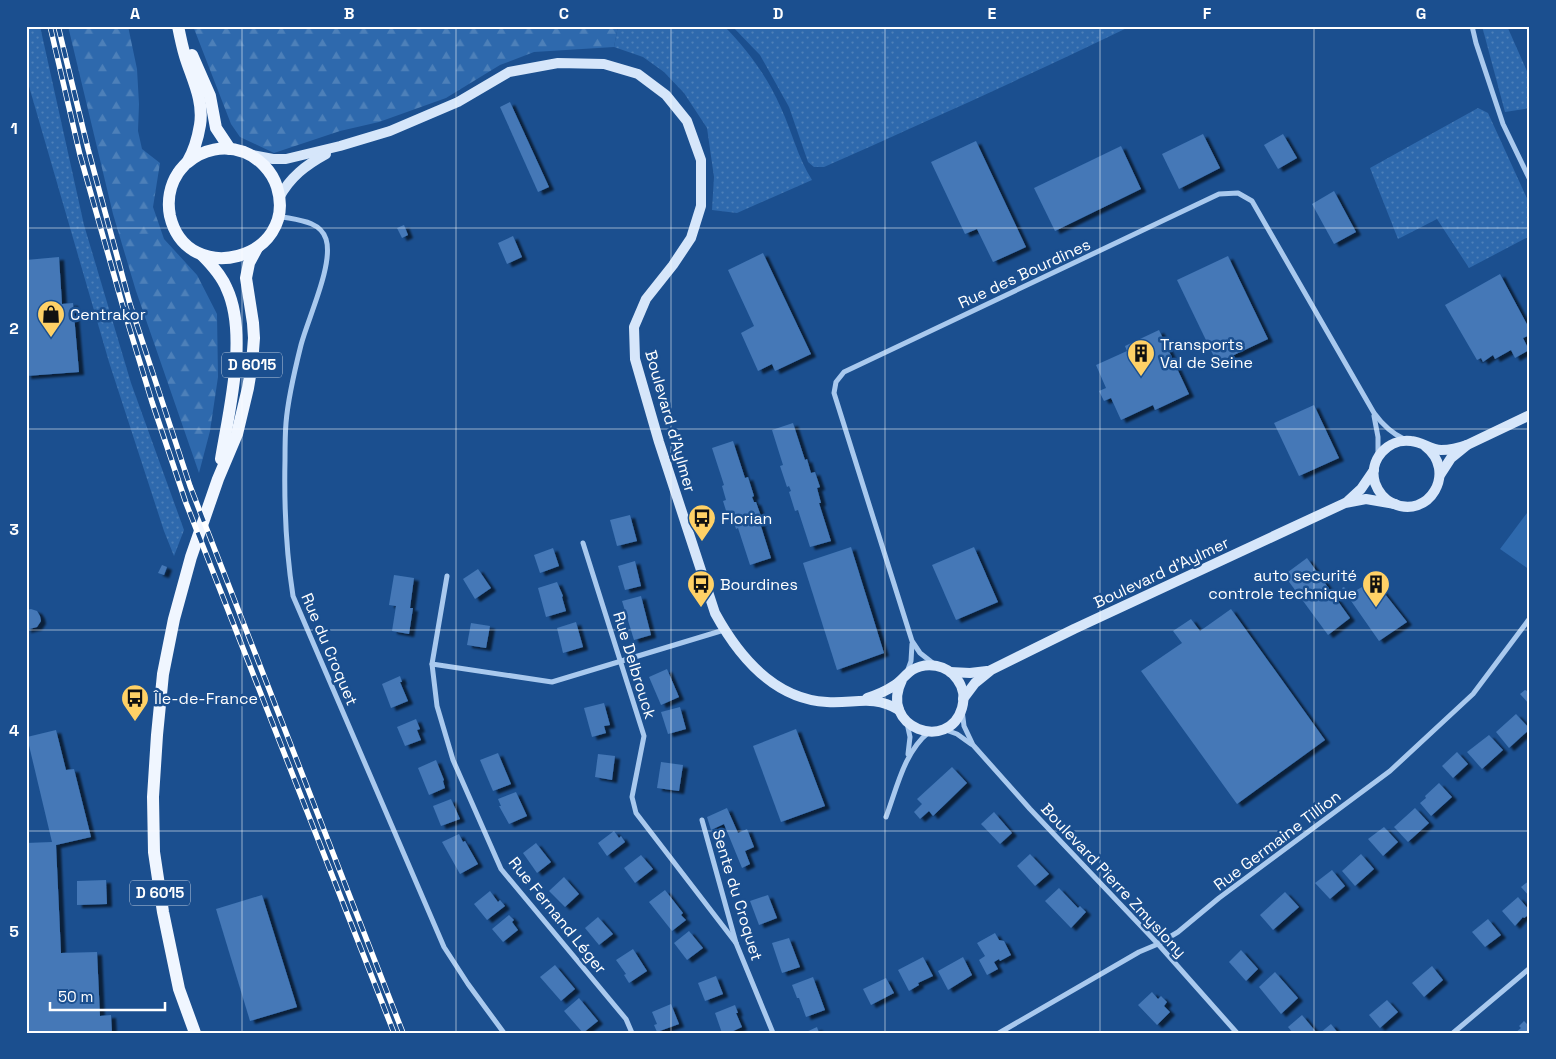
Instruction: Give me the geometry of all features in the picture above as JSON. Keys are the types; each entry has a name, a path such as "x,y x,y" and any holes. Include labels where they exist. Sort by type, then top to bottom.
{"main road":[{"path":"178,26 210,96 216,128 230,149"},
{"path":"178,26 185,56 199,93 201,111 196,143 187,163"},
{"path":"230,149 246,153 254,157 267,169 276,185 279,198 278,216 270,234 257,248 242,256 229,259 202,255 191,248 180,237 170,216 169,200 172,185 179,171 187,163 209,150 230,149"},
{"name":"D 6015","path":"195,1033 179,989 163,912 154,852 152,797 163,674 174,619 191,557 218,479 237,434 252,364 254,323 246,278 249,264 257,248"},
{"name":"D 6015","path":"202,255 217,271 227,287 236,325 236,352 232,394 218,479"}],"street":[{"path":"1472,26 1503,124 1530,180"},
{"name":"Boulevard d'Aylmer","path":"246,153 273,159 286,159 340,146 390,131 458,102 509,72 558,63 604,64 638,74 666,95 687,121 700,160 701,206 691,238 673,265 646,299 634,327 635,359 657,435 715,613 724,630 748,662 767,680 796,696 828,702 878,701 898,710"},
{"name":"Boulevard d'Aylmer","path":"279,198 288,182 300,170 340,146"},
{"name":"Rue des Bourdines","path":"936,666 920,653 912,641 834,393 836,382 844,372 1219,194 1238,193 1252,201 1374,413 1392,432 1408,440"},
{"name":"Rue du Croquet","path":"278,216 314,224 322,231 327,240 328,256 313,312 301,344 286,423 284,492 287,554 293,596 444,947 504,1033"},
{"name":"Rue des Bourdines","path":"1374,413 1378,437 1378,458"},
{"path":"1467,445 1451,458 1440,475 1434,492 1424,502 1410,506 1395,504 1388,501 1379,490 1375,480 1374,469 1378,458 1390,445 1408,440 1425,446 1447,450 1467,445 1530,416"},
{"path":"1425,446 1437,459 1440,475"},
{"name":"Boulevard d'Aylmer","path":"1345,503 1361,489 1374,469"},
{"name":"Boulevard d'Aylmer","path":"963,703 975,683 991,670 1082,625 1345,503 1366,499 1395,504"},
{"name":"Rue Delbrouck","path":"584,542 644,736 632,797 636,813 736,943"},
{"name":"Rue Fernand Léger","path":"447,576 432,664 437,706 452,760 501,869 626,1019 632,1033"},
{"name":"Rue Germaine Tillion","path":"999,1033 1139,952 1158,944 1178,932 1219,898 1390,771 1473,694 1530,618"},
{"path":"432,664 552,682 724,630"},
{"name":"Rue des Bourdines","path":"904,678 911,660 912,641"},
{"path":"886,817 907,760 910,737 907,723 898,710 897,694 904,678 920,667 936,666 950,672 960,684 963,703 956,720 943,729 930,732 920,730 907,723"},
{"name":"Boulevard d'Aylmer","path":"950,672 970,673 991,670"},
{"name":"Boulevard d'Aylmer","path":"862,700 879,694 904,678"},
{"name":"Boulevard Pierre Zmyslony","path":"963,703 964,726 973,746"},
{"name":"Boulevard Pierre Zmyslony","path":"943,729 957,734 973,746 1158,944 1236,1033"},
{"path":"907,760 919,742 930,732"},
{"name":"Sente du Croquet","path":"702,820 736,943 774,1033"},
{"path":"1453,1033 1530,968"}],"green space":[{"path":"26,26 40,26 84,225 131,383 184,530 174,556 164,531 109,362 26,76"},
{"path":"68,26 128,26 137,69 138,131 142,149 160,163 153,207 164,239 197,275 217,314 218,377 210,431 199,473 136,291 113,214"},
{"path":"193,26 618,26 614,47 534,52 500,65 446,98 379,122 340,131 274,153 240,137 231,124"},
{"path":"618,26 724,26 764,75 776,97 812,180 737,213 712,210 714,177 707,128 684,93 664,72 643,57 614,47"},
{"path":"732,26 1131,26 824,167 814,167 808,162 789,107 760,55"},
{"path":"1482,26 1507,26 1530,78 1530,108 1505,112"},
{"path":"1478,108 1488,113 1530,205 1530,236 1469,268 1437,219 1398,239 1370,168"},
{"path":"1530,509 1530,570 1500,549"}],"building":[{"path":"510,102 549,187 538,192 500,107"},
{"path":"1203,134 1220,168 1179,189 1162,154"},
{"path":"1283,134 1297,158 1278,169 1264,145"},
{"path":"976,141 1026,247 993,262 977,229 965,234 931,162"},
{"path":"1121,146 1141,189 1055,231 1034,188"},
{"path":"1334,191 1356,232 1334,244 1312,204"},
{"path":"404,225 408,235 402,238 397,228"},
{"path":"513,236 522,257 507,264 498,243"},
{"path":"763,253 811,354 775,371 772,364 758,371 741,333 754,326 728,270"},
{"path":"1228,256 1268,339 1217,363 1177,280"},
{"name":"Centrakor","path":"59,257 62,304 73,303 79,372 26,376 26,260"},
{"path":"1500,274 1530,330 1530,335 1523,338 1529,350 1515,358 1511,350 1495,359 1493,355 1483,362 1481,358 1477,360 1445,305"},
{"name":"Transports Val de Seine","path":"1159,330 1189,394 1155,410 1153,405 1121,420 1111,398 1104,401 1099,391 1106,388 1096,365 1127,351 1125,346"},
{"path":"1314,405 1339,458 1299,476 1274,423"},
{"path":"793,423 805,460 807,459 811,473 815,472 820,487 817,488 821,503 819,503 831,541 810,547 798,510 795,511 789,492 791,491 789,486 787,487 780,466 783,465 772,430"},
{"path":"733,441 745,478 748,477 754,496 752,497 754,502 756,502 763,522 760,523 771,558 750,565 738,528 736,529 732,516 728,517 723,501 726,500 722,486 724,485 712,448"},
{"path":"630,515 637,541 617,546 610,520"},
{"path":"851,547 884,653 837,670 803,563"},
{"path":"974,547 998,602 956,620 932,565"},
{"path":"553,548 559,566 540,573 534,555"},
{"path":"1307,558 1350,618 1328,635 1284,575"},
{"path":"635,561 641,586 625,590 618,566"},
{"path":"162,565 167,567 164,575 158,573"},
{"path":"478,569 491,588 475,599 463,579"},
{"path":"394,575 414,578 410,608 413,608 409,634 392,631 396,606 389,605"},
{"name":"auto securité controle technique","path":"1374,580 1407,622 1379,641 1342,588 1344,587 1350,594"},
{"path":"557,582 563,596 566,611 546,617 538,588"},
{"path":"641,596 651,635 634,640 622,601"},
{"path":"1231,609 1325,740 1237,804 1141,671 1182,643 1173,631 1191,619 1200,631"},
{"path":"26,610 37,611 41,621 37,627 26,630"},
{"path":"576,622 583,647 563,653 557,628"},
{"path":"471,623 490,626 486,648 467,645"},
{"path":"667,669 679,697 661,705 649,677"},
{"path":"400,676 402,682 400,682 408,701 391,708 382,684"},
{"path":"1530,689 1530,705 1520,694"},
{"path":"604,703 610,725 604,726 606,733 592,737 584,708"},
{"path":"680,707 686,729 668,734 661,712"},
{"path":"1516,714 1530,729 1509,748 1496,732"},
{"path":"416,719 420,729 417,730 421,740 405,746 397,727"},
{"path":"796,729 825,806 781,822 753,746"},
{"path":"56,730 66,770 74,769 91,837 56,845 61,953 97,952 100,1016 111,1015 112,1033 26,1033 26,843 52,842 27,737"},
{"path":"1489,735 1503,750 1482,769 1467,752"},
{"path":"1457,752 1468,764 1453,778 1442,766"},
{"path":"498,753 511,784 493,791 480,760"},
{"path":"598,754 615,756 612,780 595,777"},
{"path":"436,760 445,788 429,795 418,768"},
{"path":"661,762 683,765 679,791 657,788"},
{"path":"952,767 967,783 933,816 929,811 920,819 914,812 922,804 917,799"},
{"path":"1439,783 1452,797 1431,816 1420,803"},
{"path":"516,792 527,816 509,824 499,806 501,806 498,799"},
{"path":"451,799 460,819 441,826 433,806"},
{"path":"727,808 738,833 747,829 754,847 745,851 750,864 742,868 724,824 711,830 707,817"},
{"path":"1415,808 1429,823 1408,842 1394,827"},
{"path":"994,812 1012,833 1000,844 981,824"},
{"path":"1384,827 1398,842 1383,856 1368,839"},
{"path":"614,831 625,842 607,856 598,843"},
{"path":"459,834 478,864 460,874 442,842"},
{"path":"536,843 551,862 537,873 523,853"},
{"path":"1030,854 1049,874 1035,886 1017,866"},
{"path":"1361,854 1374,869 1355,886 1342,871"},
{"path":"641,855 653,869 635,883 624,868"},
{"path":"1332,870 1345,886 1330,899 1315,883"},
{"path":"564,877 579,894 565,907 549,891"},
{"path":"106,880 107,904 77,905 77,881"},
{"path":"1530,880 1530,897 1521,887"},
{"path":"1059,888 1078,908 1080,906 1086,912 1071,928 1045,901"},
{"path":"665,890 683,913 681,915 686,920 672,931 649,902"},
{"path":"490,891 498,902 500,900 505,906 487,920 474,904"},
{"path":"1285,892 1299,907 1273,930 1260,915"},
{"path":"262,895 297,1007 250,1021 216,909"},
{"path":"768,895 777,918 759,925 750,901"},
{"path":"1518,897 1530,911 1530,914 1523,917 1515,926 1502,911"},
{"path":"509,915 514,920 512,922 518,930 503,942 492,929"},
{"path":"598,917 613,934 599,945 585,928"},
{"path":"1488,919 1501,935 1485,947 1472,932"},
{"path":"689,931 703,948 687,960 674,943"},
{"path":"995,933 999,940 1004,941 1011,955 994,962 998,969 987,975 979,960 985,956 977,943"},
{"path":"789,938 800,967 782,973 772,943"},
{"path":"633,949 647,971 629,983 624,975 626,974 616,960"},
{"path":"1241,950 1258,969 1246,981 1229,962"},
{"path":"923,957 933,976 918,983 919,985 909,991 898,970"},
{"path":"963,957 972,975 948,990 938,971"},
{"path":"555,965 575,989 561,1001 540,977"},
{"path":"1432,966 1443,980 1424,997 1412,983"},
{"path":"1275,972 1298,998 1281,1014 1259,987"},
{"path":"716,976 723,994 705,1001 698,983"},
{"path":"813,977 825,1010 806,1017 792,985"},
{"path":"886,978 894,993 871,1005 863,989"},
{"path":"1152,992 1158,999 1161,996 1167,1002 1164,1006 1170,1012 1157,1025 1138,1005"},
{"path":"579,998 598,1021 583,1033 564,1011"},
{"path":"1387,1000 1398,1012 1380,1028 1369,1015"},
{"path":"671,1004 679,1024 657,1032 654,1025 657,1024 652,1012"},
{"path":"735,1005 742,1027 729,1033 722,1033 715,1013"},
{"path":"1302,1015 1317,1033 1293,1033 1288,1027"},
{"path":"1524,1021 1530,1027 1530,1033 1515,1033 1521,1028 1519,1026"},
{"path":"1331,1024 1338,1033 1320,1033"},
{"path":"817,1027 819,1033 804,1033"}],"railway":[{"path":"50,26 80,155 123,307 186,503 394,1033"},
{"path":"58,26 88,149 130,304 190,486 403,1033"}],"place":[{"name":"Centrakor","path":"51,338"},
{"name":"Transports Val de Seine","path":"1141,377"},
{"name":"Florian","path":"702,542"},
{"name":"Bourdines","path":"701,608"},
{"name":"auto securité controle technique","path":"1376,608"},
{"name":"Île-de-France","path":"135,722"}]}
